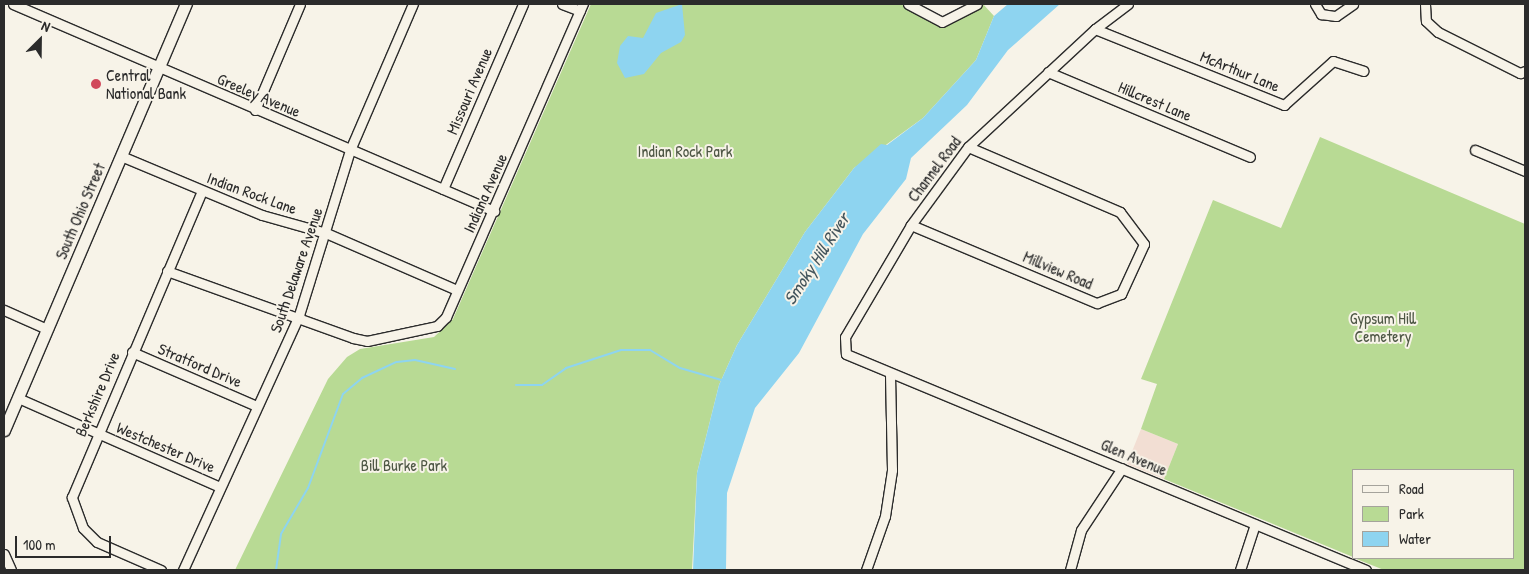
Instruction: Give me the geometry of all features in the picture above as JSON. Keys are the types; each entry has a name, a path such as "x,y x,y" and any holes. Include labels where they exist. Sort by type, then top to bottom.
{"main road":[{"name":"South Ohio Street","path":"5,426 186,4"}],"street":[{"name":"Greeley Avenue","path":"13,4 255,110 494,211"},
{"path":"255,110 300,4"},
{"name":"South Delaware Avenue","path":"183,570 299,315 326,233 350,150 413,4"},
{"name":"Missouri Avenue","path":"443,189 523,4"},
{"path":"562,4 582,8"},
{"path":"908,4 942,22 977,4"},
{"name":"Channel Road","path":"890,373 846,354 845,337 911,225 968,147 1094,29 1128,4"},
{"path":"1316,4 1321,14 1336,16 1354,4"},
{"path":"1425,4 1426,20 1438,32 1525,71"},
{"name":"Indiana Avenue","path":"299,315 367,341 437,326 446,317 582,8"},
{"name":"McArthur Lane","path":"1094,29 1284,105 1333,61 1363,71"},
{"name":"Hillcrest Lane","path":"1048,72 1250,157"},
{"name":"Millview Road","path":"911,225 1097,303 1121,294 1144,244 1120,212 968,147"},
{"path":"1475,150 1525,171"},
{"name":"Indian Rock Lane","path":"121,156 202,191 326,233 457,290"},
{"name":"Berkshire Drive","path":"161,570 97,542 83,528 72,498 96,434 202,191"},
{"path":"167,271 232,297 299,315"},
{"path":"4,310 47,329"},
{"name":"Stratford Drive","path":"132,352 257,406"},
{"path":"866,570 885,516 892,470 890,373"},
{"name":"Glen Avenue","path":"890,373 1366,570"},
{"name":"Westchester Drive","path":"18,398 220,487"},
{"path":"1070,570 1081,530 1122,468"},
{"path":"1240,570 1255,524"},
{"path":"4,554 10,570"}],"shaded area":[{"path":"1141,429 1178,444 1164,479 1127,464"}],"green space":[{"path":"591,4 901,4 940,27 983,4 994,16 976,60 923,118 854,168 805,232 737,345 719,385 697,473 692,570 235,570 328,379 347,357 360,349 434,337 453,319"},
{"name":"Gypsum Hill Cemetery","path":"1320,137 1525,224 1525,570 1384,570 1356,559 1514,559 1514,469 1352,469 1352,557 1164,479 1178,444 1141,429 1157,384 1141,379 1213,200 1281,228"}],"water":[{"path":"682,4 685,35 681,42 661,53 644,74 625,78 617,63 620,46 628,36 643,38 656,13"},
{"name":"Smoky Hill River","path":"1008,4 1060,4 1008,50 967,105 911,158 906,179 863,234 799,353 755,408 727,493 726,570 693,570 697,473 719,385 737,345 805,232 854,168 881,144 887,145 923,118 976,60 994,16"}],"waterway":[{"path":"516,385 542,385 566,368 621,350 650,350 680,368 721,380"},
{"path":"276,570 281,534 308,488 343,394 362,378 397,362 415,360 455,369"}],"place":[{"name":"Central National Bank","path":"96,84"}],"park label":[{"name":"Indian Rock Park","path":"685,151"},
{"name":"Bill Burke Park","path":"404,465"}]}
